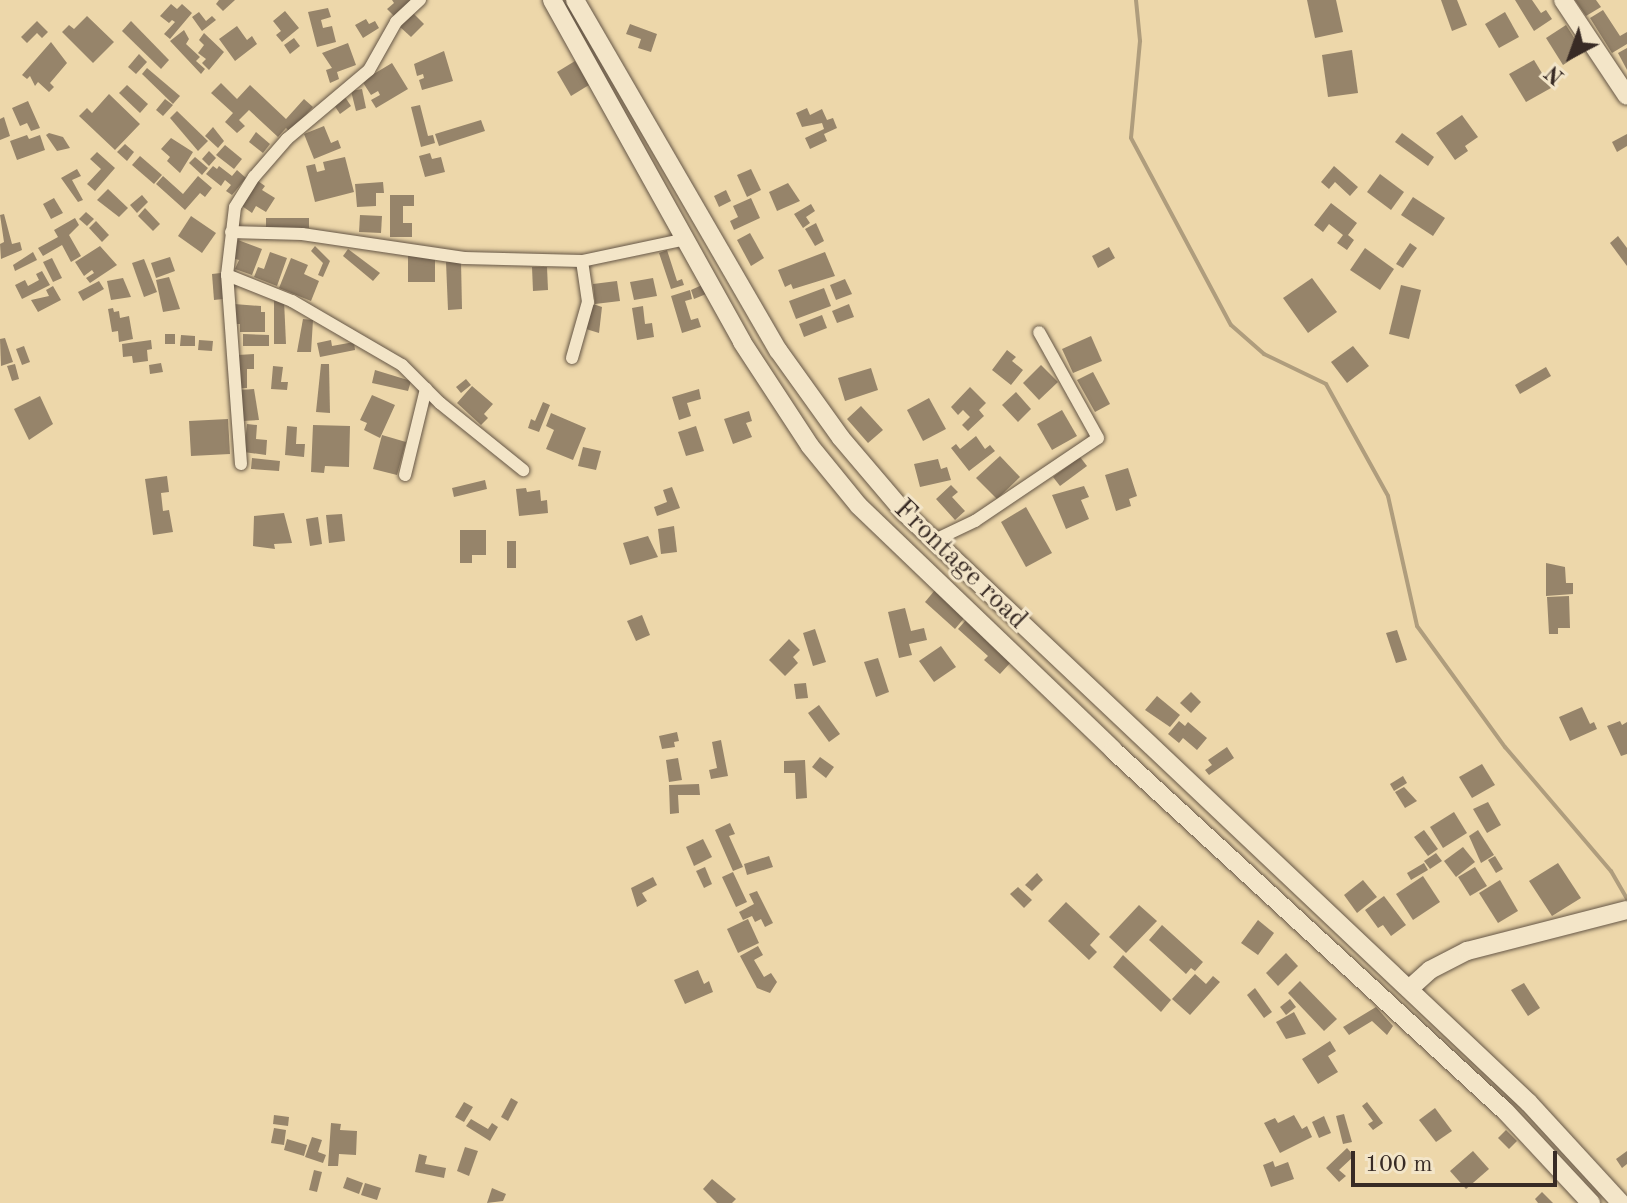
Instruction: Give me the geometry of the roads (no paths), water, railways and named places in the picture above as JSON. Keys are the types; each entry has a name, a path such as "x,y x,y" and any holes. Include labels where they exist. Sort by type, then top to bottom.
{"main road":[{"name":"Frontage road","path":"552,0 742,342 810,446 884,532 1113,750 1458,1067 1591,1203"},
{"path":"575,0 778,350 841,438 904,512 1529,1103 1621,1203"},
{"path":"1563,0 1627,96"},
{"path":"884,532 904,512"},
{"path":"1409,989 1430,970 1467,951 1510,937 1622,911"}],"street":[{"path":"241,464 227,275 235,207 254,177 287,139 369,70 396,22 420,0"},
{"path":"231,232 302,234 464,258 582,261 686,239"},
{"path":"572,358 588,302 582,261"},
{"path":"227,275 292,301 361,344 381,351 402,365 523,470"},
{"path":"933,541 975,521 1098,438 1039,332"},
{"path":"405,475 426,389"}],"waterway":[{"path":"1136,0 1140,41 1131,138 1231,325 1264,354 1326,384 1388,496 1417,626 1505,747 1611,871 1627,899"}]}
